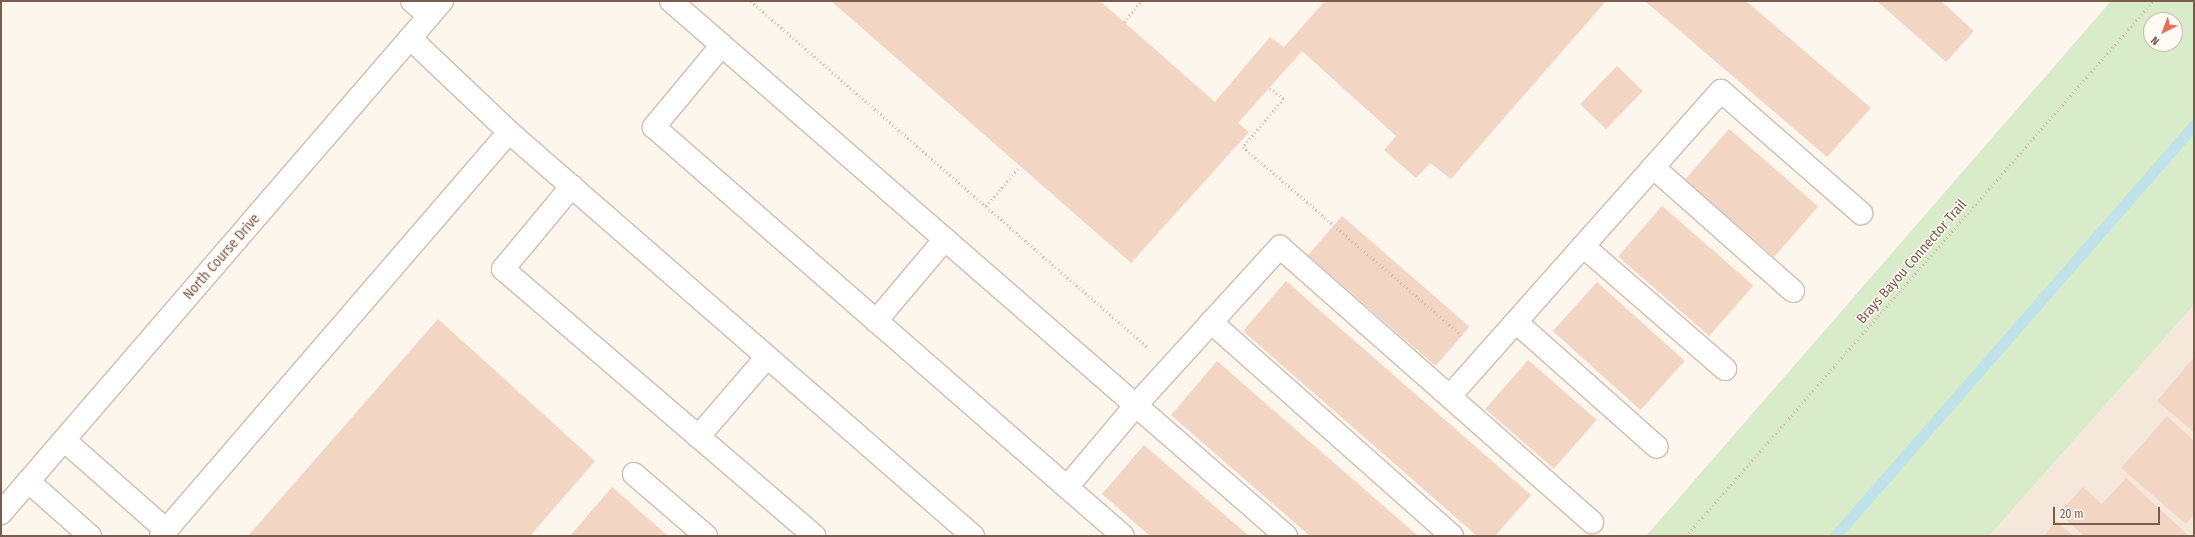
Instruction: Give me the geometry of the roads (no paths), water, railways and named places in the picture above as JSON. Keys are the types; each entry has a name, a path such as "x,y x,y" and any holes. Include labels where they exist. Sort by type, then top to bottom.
{"street":[{"path":"412,1 435,9"},
{"path":"671,1 1286,536"},
{"name":"North Course Drive","path":"1,513 435,9"},
{"path":"410,38 509,132 973,536"},
{"path":"722,45 654,127 1122,536"},
{"path":"1450,396 1721,91 1861,213"},
{"path":"64,440 164,533 509,132"},
{"path":"1653,167 1792,291"},
{"path":"572,186 503,269 814,536"},
{"path":"876,321 945,239"},
{"path":"1583,246 1725,369"},
{"path":"1067,487 1136,405 1280,247 1592,522"},
{"path":"1211,322 1452,536"},
{"path":"1516,322 1657,447"},
{"path":"698,437 767,357"},
{"path":"634,474 706,536"},
{"path":"28,481 90,536"}],"waterway":[{"path":"1835,536 2194,125"}]}
